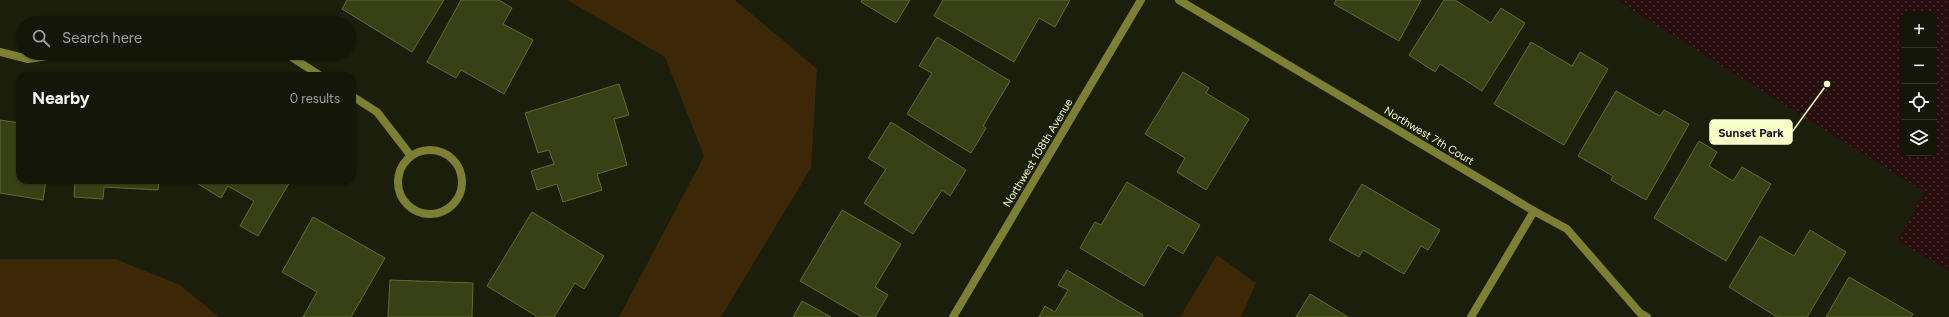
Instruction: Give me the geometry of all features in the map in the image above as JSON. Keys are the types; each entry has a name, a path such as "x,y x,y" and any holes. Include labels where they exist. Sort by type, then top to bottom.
{"street":[{"name":"Northwest 108th Avenue","path":"953,317 1142,0"},
{"name":"Northwest 7th Court","path":"1179,0 1534,211 1567,229 1640,313 1647,317"},
{"path":"0,52 16,56"},
{"path":"296,60 314,72"},
{"path":"356,99 377,112 411,156"},
{"path":"431,150 441,152 450,157 457,165 461,175 460,190 453,204 444,210 434,213 424,213 414,209 406,202 400,193 398,183 399,173 411,156 420,151 431,150"},
{"path":"1472,317 1534,211"}],"shaded area":[{"path":"567,0 735,0 817,69 811,168 721,317 619,317 704,156 665,57"},
{"path":"1616,0 1949,0 1949,271 1898,241 1924,192"},
{"path":"1217,255 1256,283 1241,317 1180,317"},
{"path":"0,259 115,259 180,285 219,317 0,317"}],"building":[{"path":"347,0 444,0 412,52 356,18 356,16 342,9"},
{"path":"461,0 499,0 512,8 503,24 533,40 504,94 461,70 456,78 427,62"},
{"path":"862,0 910,0 896,23 861,2"},
{"path":"943,0 1070,0 1055,27 1039,18 1014,62 934,16"},
{"path":"1336,0 1421,0 1399,41 1334,4"},
{"path":"1444,0 1455,0 1491,23 1501,8 1525,23 1482,91 1440,64 1435,72 1409,55"},
{"path":"937,37 1010,81 983,126 986,128 971,153 907,114 932,73 919,66"},
{"path":"1531,42 1572,66 1580,52 1608,69 1564,145 1494,104"},
{"path":"1183,72 1209,88 1206,93 1249,119 1206,190 1177,172 1185,158 1145,134"},
{"path":"619,84 629,115 614,119 627,165 597,174 602,190 563,202 557,184 537,190 531,171 554,164 549,150 538,153 525,113"},
{"path":"1616,91 1660,116 1664,110 1689,124 1646,200 1611,180 1613,176 1578,156"},
{"path":"0,120 16,122 16,184 45,184 43,200 0,193"},
{"path":"891,122 966,170 950,196 942,190 913,234 864,203 886,169 868,158"},
{"path":"1699,141 1717,152 1709,166 1733,181 1742,167 1771,184 1726,261 1654,218"},
{"path":"1127,182 1200,225 1183,254 1168,245 1144,286 1080,248 1095,222 1101,225"},
{"path":"75,184 159,184 158,190 104,187 103,199 74,197"},
{"path":"198,184 289,184 258,236 240,226 254,201 228,186 221,198"},
{"path":"1362,184 1440,230 1428,250 1421,246 1404,274 1363,250 1359,257 1329,240"},
{"path":"842,210 901,244 875,287 888,295 875,317 862,317 800,281"},
{"path":"532,212 604,256 584,289 575,283 554,317 538,317 487,286"},
{"path":"313,217 385,258 351,317 303,317 317,292 282,272"},
{"path":"1810,230 1846,252 1807,317 1777,317 1729,287 1760,236 1794,256"},
{"path":"1067,270 1143,315 1142,317 1039,317 1045,306 1055,312 1068,290 1058,285"},
{"path":"1849,277 1913,314 1911,317 1826,317"},
{"path":"390,280 473,283 472,317 388,317"},
{"path":"1310,294 1348,317 1296,317"},
{"path":"802,301 831,317 793,317"}],"place":[{"name":"Sunset Park","path":"1827,84"}]}
